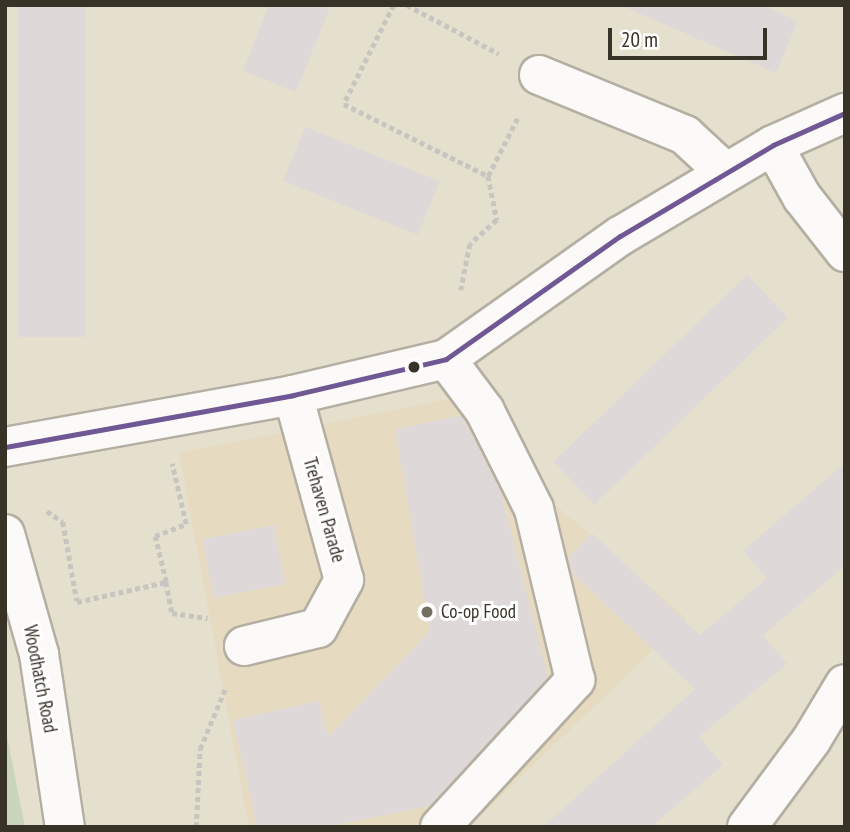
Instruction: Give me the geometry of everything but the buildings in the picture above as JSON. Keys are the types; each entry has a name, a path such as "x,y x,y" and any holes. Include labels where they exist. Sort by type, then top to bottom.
{"street":[{"path":"539,75 685,135 725,172"},
{"path":"5,447 293,395 446,359 620,236 772,145 845,113"},
{"path":"772,145 802,197 845,252"},
{"path":"440,827 575,680 534,509 485,411 446,359"},
{"name":"Trehaven Parade","path":"244,646 318,628 344,580 293,395"},
{"name":"Woodhatch Road","path":"5,534 39,654 65,827"},
{"path":"747,827 812,739 845,684"}],"path":[{"path":"394,5 344,104 488,176 496,220 470,244 446,359"},
{"path":"169,452 186,524 155,536 172,613 214,619 244,646 200,749 196,827"},
{"path":"77,602 166,582"}],"shaded area":[{"path":"479,393 544,495 686,618 469,827 249,827 179,453"}],"green space":[{"path":"5,726 25,827 5,827"}],"transit line":[{"path":"5,447 293,395 446,359 620,236 773,145 845,113"}],"place":[{"name":"Co-op Food","path":"427,612"}]}
